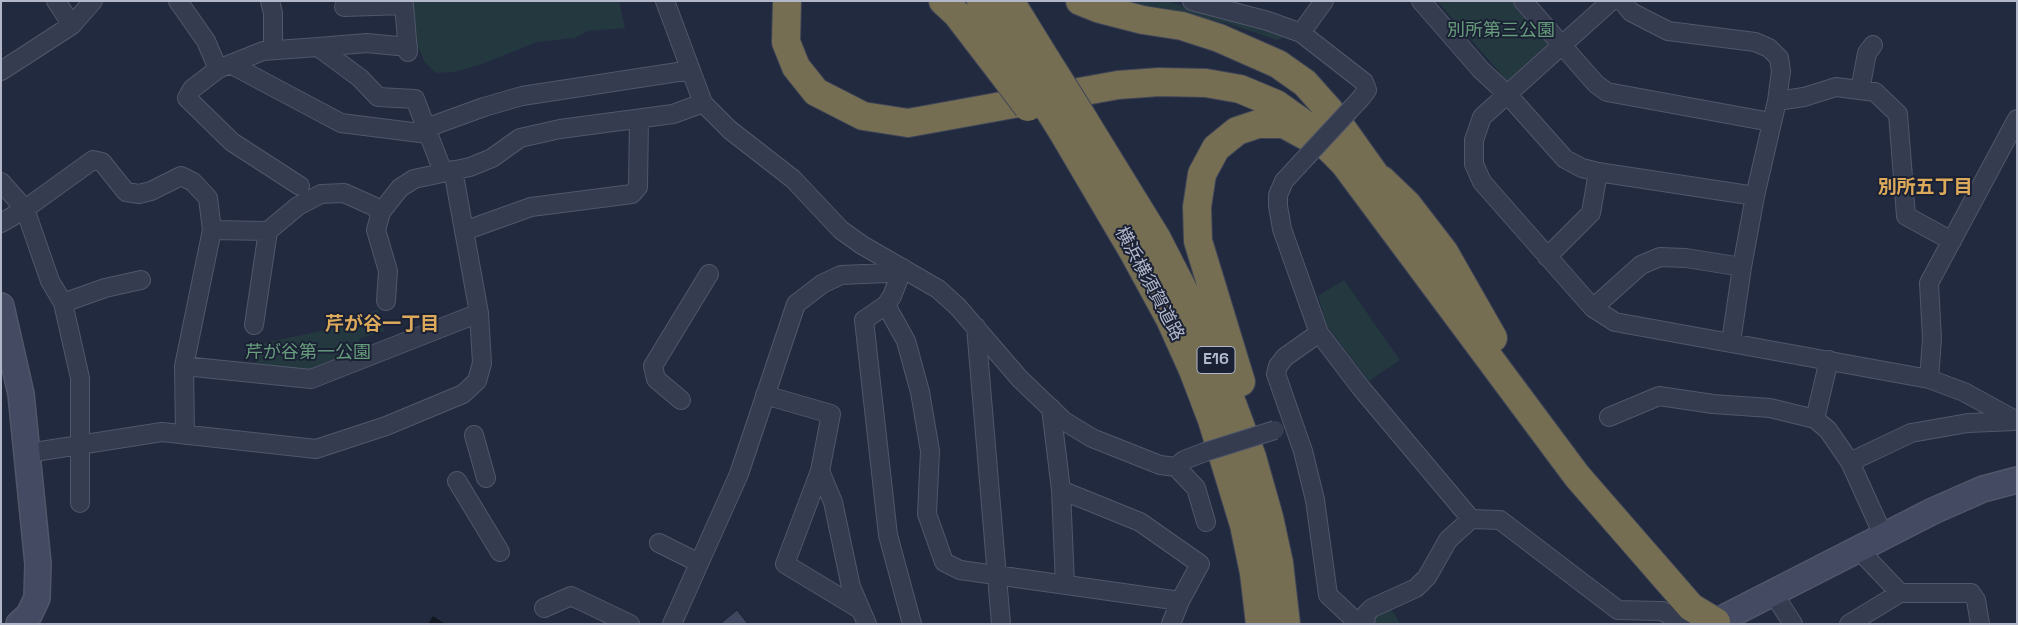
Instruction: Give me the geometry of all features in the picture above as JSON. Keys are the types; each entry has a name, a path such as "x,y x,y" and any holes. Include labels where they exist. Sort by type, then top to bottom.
{"highway":[{"path":"787,1 786,42 796,67 816,92 863,116 908,123 1118,85 1159,82 1206,83 1240,89 1276,104 1352,157"},
{"path":"806,1 800,17 800,48 813,70 827,87 851,99 878,108 921,111 1118,72 1204,68 1246,76 1293,98 1319,115 1370,181 1488,344 1577,476 1691,607 1714,623"},
{"path":"943,1 1023,66 1063,126"},
{"name":"横浜横須賀道路","path":"981,1 1063,126 1170,319 1193,370 1212,420 1244,526 1254,573 1260,624"},
{"name":"横浜横須賀道路","path":"1010,1 1023,66"},
{"path":"1080,1 1100,9 1143,20 1182,26 1219,38 1278,64 1305,83 1329,110 1352,157"},
{"path":"1269,517 1258,444 1198,241 1197,207 1202,174 1216,148 1237,131 1258,124 1284,124 1352,157"},
{"name":"横浜横須賀道路","path":"1063,126 1156,237 1192,306 1236,410 1269,517 1278,563 1286,624"}],"street":[{"path":"56,1 72,25"},
{"path":"1,71 72,25 93,1"},
{"path":"178,1 224,67 341,123 427,131 484,107 522,96 691,70"},
{"path":"270,1 274,13 273,50"},
{"path":"665,1 703,102 730,130 793,179 841,230 862,245 938,289 976,327 1020,379 1064,421 1092,438 1160,464 1176,467 1196,488 1206,522"},
{"path":"1192,1 1268,21 1301,33 1364,82 1367,90 1361,98 1284,181 1278,195 1282,229 1319,333 1361,388 1471,519"},
{"path":"1301,33 1324,1"},
{"path":"1421,1 1481,70 1508,95 1565,159 1598,172 1756,196"},
{"path":"1523,1 1596,84 1607,92 1771,122"},
{"path":"1611,1 1482,117 1474,140 1474,164 1482,182 1593,308 1615,322 1929,379 1964,392 2016,421"},
{"path":"1622,1 1631,12 1668,31 1755,42 1769,48 1779,58 1781,71 1776,101 1742,267 1731,342"},
{"path":"300,186 232,142 187,98 192,89 224,67 263,50 367,43 408,50 404,5 344,7"},
{"path":"1860,90 1867,53 1873,44"},
{"path":"28,453 79,447 162,432 316,449 465,402 477,382 482,363 479,314 464,231 448,171 427,131 415,99 378,97 360,78 318,47"},
{"path":"1776,101 1804,97 1836,87 1875,92 1898,114 1906,216 1952,241"},
{"path":"386,301 388,271 376,230 380,212 400,188 414,178 470,167 492,158 520,138 560,129 673,114 703,102"},
{"path":"464,231 530,207 632,194 638,187 639,119"},
{"path":"1929,379 1932,339 1930,283 2017,119"},
{"path":"1,223 25,209 93,160 102,162 126,192 139,194 151,191 181,176 193,182 208,198 212,230 184,366 185,435"},
{"path":"1547,257 1591,213 1598,172"},
{"path":"1,182 25,209 50,281 62,303 80,378 80,503"},
{"path":"212,230 268,231 298,206 321,194 344,193 372,206 380,212"},
{"path":"254,325 268,231"},
{"path":"1593,308 1641,265 1660,257 1686,258 1742,267"},
{"path":"903,268 892,296 886,305 864,320 888,535 912,624"},
{"path":"672,624 739,474 796,304 822,284 842,275 888,272 903,268"},
{"path":"681,400 656,379 653,366 709,274"},
{"path":"62,303 106,288 141,280"},
{"path":"886,305 906,341 920,392 930,451 927,514 944,562 960,570 1180,601"},
{"path":"1,306 20,394 28,453 38,585 34,607 19,624"},
{"path":"184,366 248,368 311,379 479,314"},
{"path":"976,327 1001,624"},
{"path":"1319,333 1285,357 1278,366 1276,374 1303,451 1315,500 1328,595 1359,624"},
{"path":"1815,419 1829,360"},
{"path":"765,395 831,414 820,471 785,564 864,617"},
{"path":"1609,417 1659,396 1713,404 1770,408 1815,419 1828,430 1850,462 1884,537"},
{"path":"1051,408 1061,490 1065,584"},
{"path":"1850,462 1911,433 1968,424 2016,421"},
{"path":"1176,467 1184,460 1205,452 1293,424"},
{"path":"474,435 486,478"},
{"path":"820,471 833,502 851,587 864,617"},
{"path":"1714,623 1933,512 1984,489 2017,480"},
{"path":"457,481 500,552"},
{"path":"1061,490 1140,522 1200,564 1180,601 1171,624"},
{"path":"1365,624 1366,614 1372,608 1416,588 1426,577 1448,540 1471,519 1500,520 1618,610 1662,611 1685,624"},
{"path":"659,544 699,563"},
{"path":"1859,550 1900,593"},
{"path":"1773,593 1793,624"},
{"path":"1849,624 1900,593 1971,593 1976,600 1980,624"},
{"path":"544,608 571,596 630,624"}],"green space":[{"path":"413,1 619,1 625,28 588,31 575,38 537,42 482,64 455,72 436,73 424,61 416,42"},
{"path":"1097,1 1166,1 1288,36 1277,40 1229,24 1190,15"},
{"name":"別所第三公園","path":"1437,1 1512,1 1549,43 1507,81"},
{"path":"1344,280 1400,360 1369,381 1327,326 1318,296"},
{"name":"芹が谷第一公園","path":"378,309 384,331 359,339 364,352 311,373 255,367 260,344 334,328"},
{"path":"1389,605 1400,624 1369,624 1371,616"}],"building":[{"path":"737,610 748,624 720,624"}],"district":[{"name":"別所五丁目","path":"1925,188"},
{"name":"芹が谷一丁目","path":"382,325"}]}
